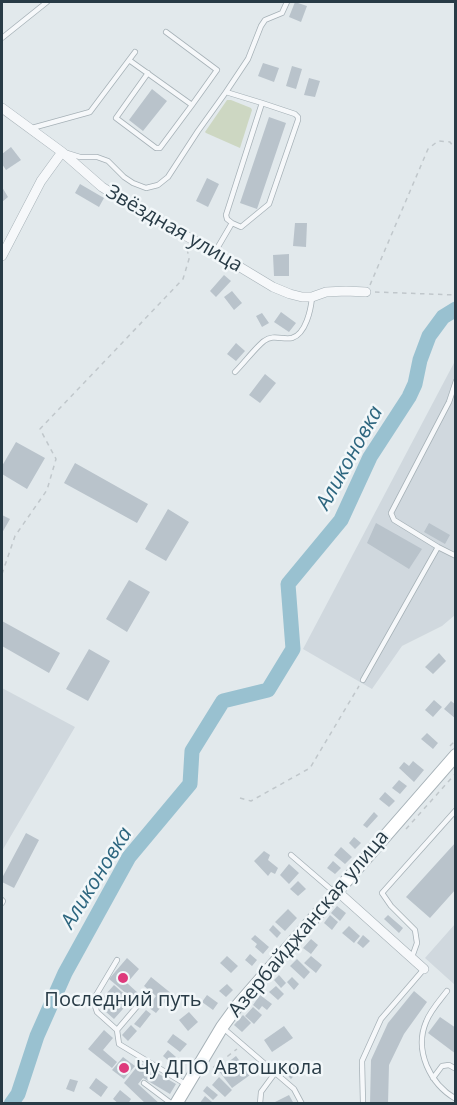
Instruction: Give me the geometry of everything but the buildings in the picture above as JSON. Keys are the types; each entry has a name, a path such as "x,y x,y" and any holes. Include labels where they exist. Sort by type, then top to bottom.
{"main road":[{"name":"Азербайджанская улица","path":"174,1104 250,990 456,755"}],"street":[{"name":"Звёздная улица","path":"2,108 62,152 102,187 273,287 302,297 312,297 326,292 366,292"},
{"path":"2,256 41,181 62,152"},
{"path":"336,892 424,969"}],"lane":[{"path":"2,38 48,2"},
{"path":"62,152 80,157 97,157 108,161 133,183 147,188 158,185 168,177 248,59 265,20 282,13 287,2"},
{"path":"148,73 116,118 156,148 160,148 217,70 166,32"},
{"path":"29,128 90,112 135,52"},
{"path":"129,60 192,105"},
{"path":"226,92 295,114 298,120 269,204 241,226 232,223 226,215 262,104"},
{"path":"215,252 232,223"},
{"path":"235,372 264,341 273,337 293,338 300,333 311,307 312,297"},
{"path":"456,381 448,402 391,513 394,520 438,548 456,556"},
{"path":"448,402 456,406"},
{"path":"363,680 438,548"},
{"path":"412,958 417,943 415,930 391,906 382,893 456,810"},
{"path":"291,855 336,892"},
{"path":"117,960 95,997 97,1012 117,1030 119,1044 187,1085"},
{"path":"363,1104 362,1061 381,1019 424,969"},
{"path":"447,991 426,1020 421,1039 422,1057 433,1078 446,1093 456,1099"},
{"path":"117,1030 145,997"},
{"path":"226,1029 294,1089 302,1104"},
{"path":"433,1078 442,1066 449,1065 456,1069"},
{"path":"260,1104 261,1092 275,1073"},
{"path":"144,1083 174,1104"}],"path":[{"path":"455,295 366,292 428,149 438,141 450,142 456,150"},
{"path":"2,574 15,536 47,490 56,459 40,429 183,279 189,259 185,235"},
{"path":"240,798 251,801 310,768 363,680"},
{"path":"403,832 456,773"},
{"path":"204,1072 207,1074 238,1049 226,1038 226,1029"}],"shaded area":[{"path":"455,361 455,615 442,626 402,646 372,689 303,649"},
{"path":"2,688 75,727 2,851"},
{"path":"455,924 455,985 425,958"}],"green space":[{"path":"227,100 252,110 240,148 205,132"}],"waterway":[{"name":"Аликоновка","path":"11,1104 18,1094 37,1036 65,973 129,857 190,784 192,751 223,701 268,690 293,649 288,584 341,520 370,457 409,397 429,336 443,317 456,309"}],"place":[{"name":"Последний путь","path":"123,978"},
{"name":"Чу ДПО Автошкола","path":"124,1068"}]}
